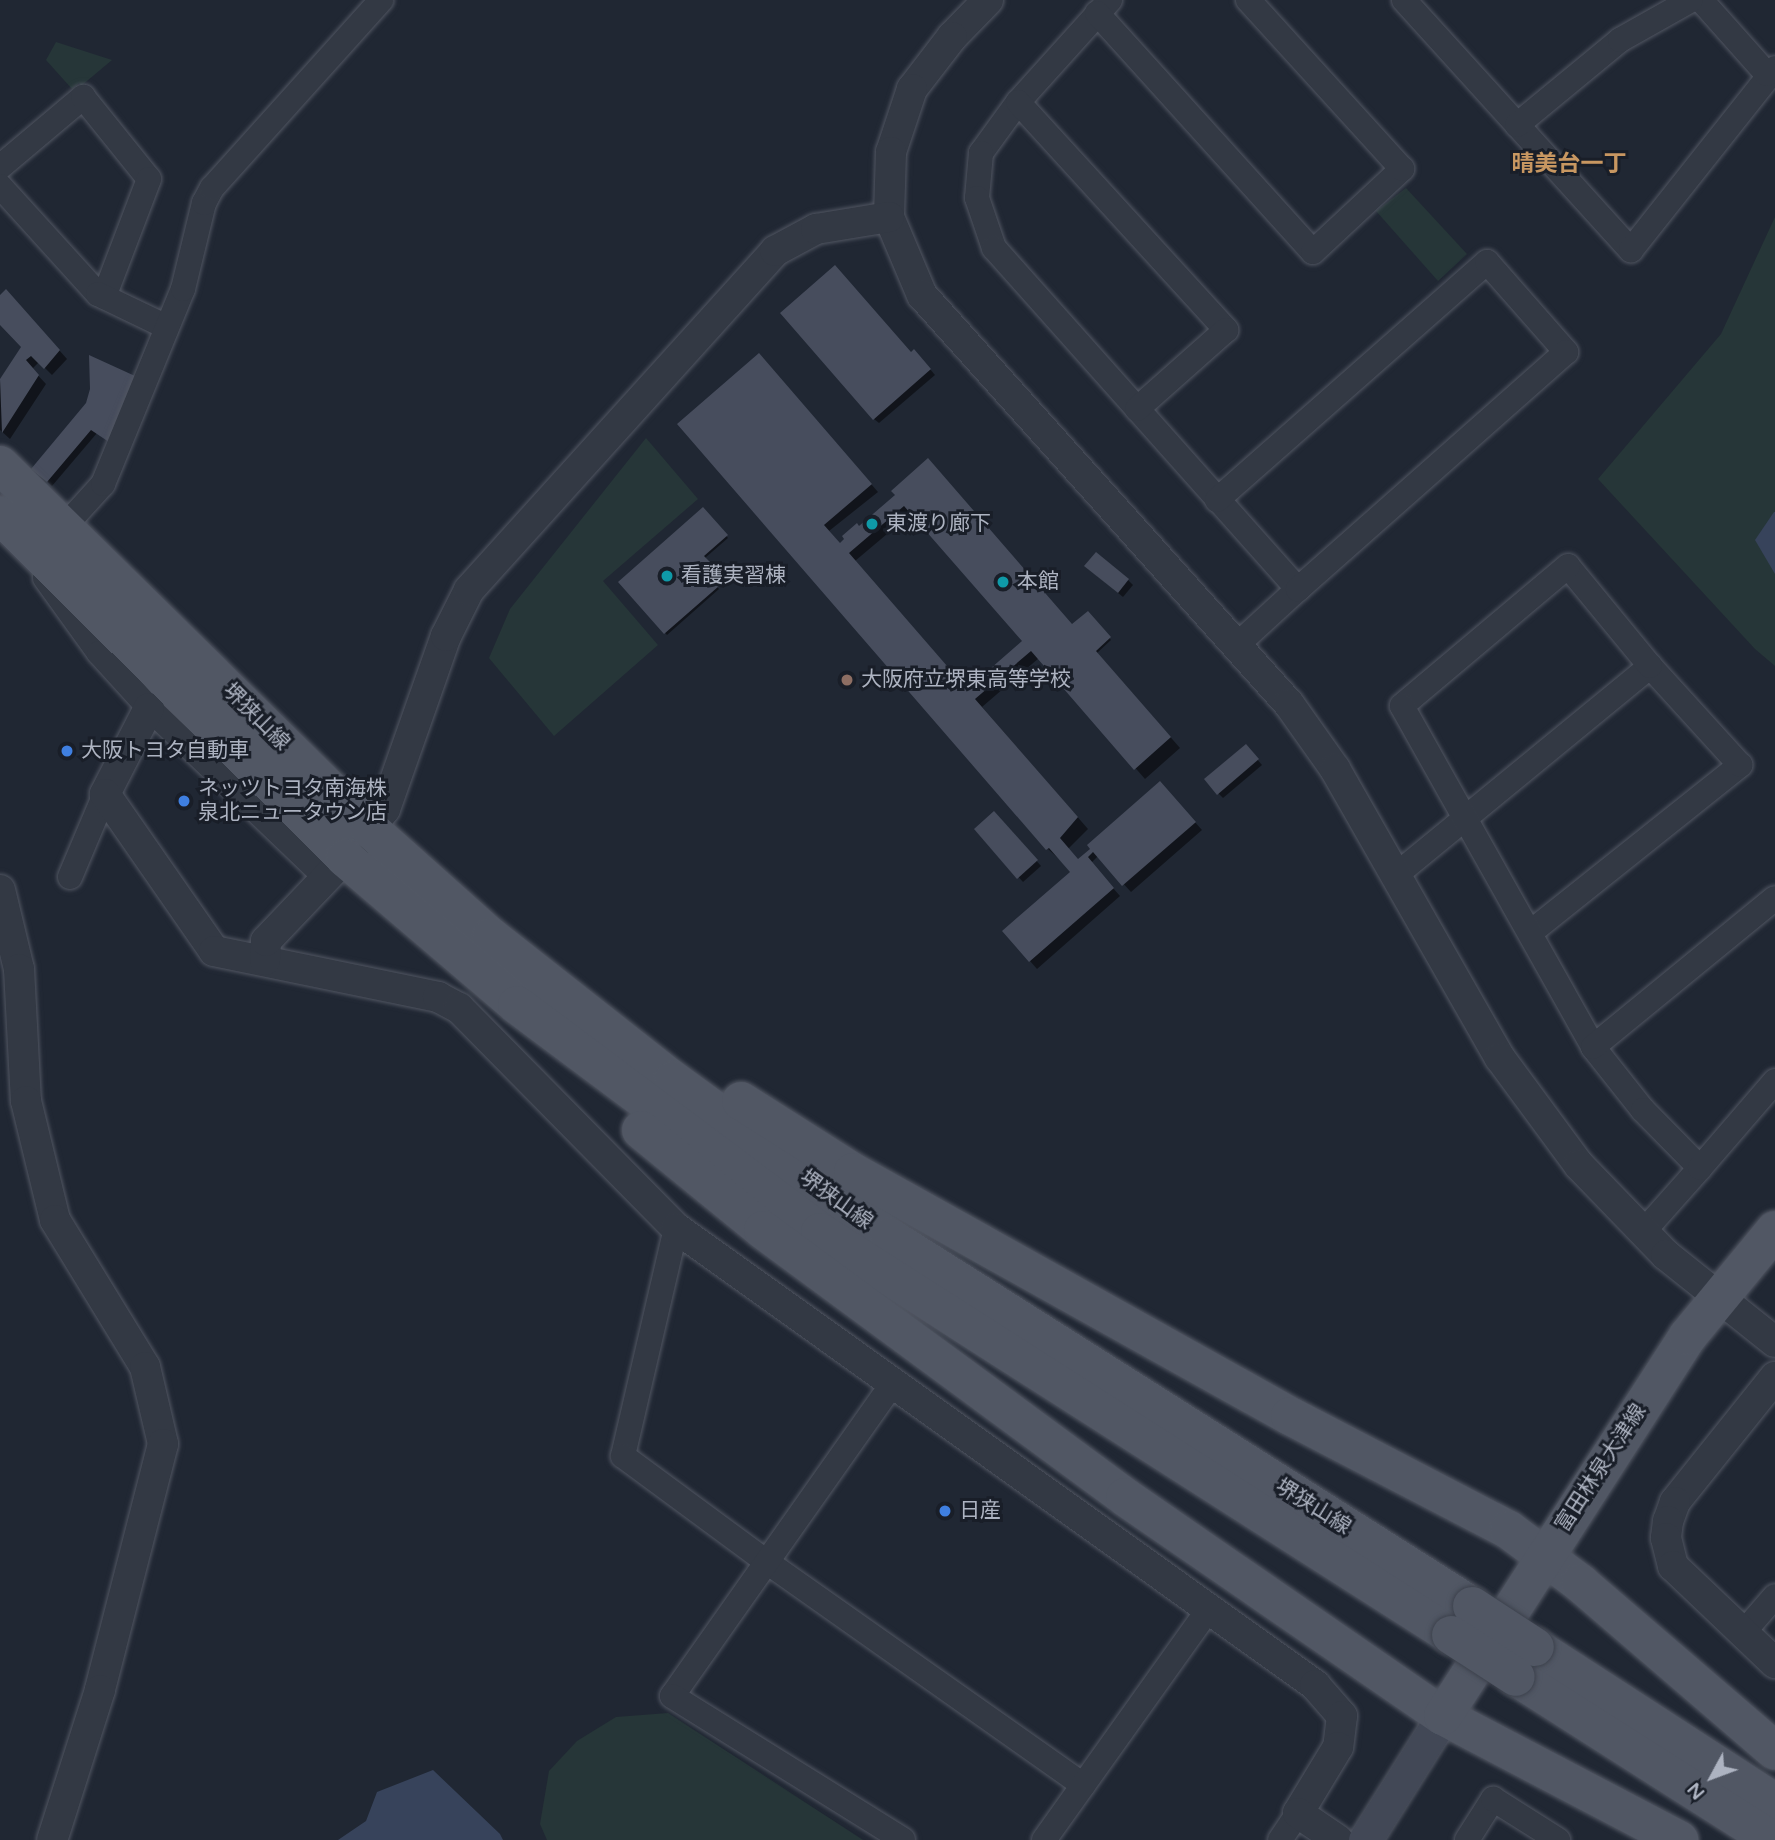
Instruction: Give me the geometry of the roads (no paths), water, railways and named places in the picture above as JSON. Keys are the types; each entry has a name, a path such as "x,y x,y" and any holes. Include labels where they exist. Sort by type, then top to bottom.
{"main road":[{"name":"堺狭山線","path":"0,465 51,541 335,868 820,1233 1462,1620"},
{"name":"堺狭山線","path":"0,515 51,541 491,937 550,980 673,1080 889,1237 1525,1662 1772,1840"},
{"path":"550,980 853,1172 1290,1416 1509,1530 1544,1555 1775,1751"},
{"path":"517,1005 570,1072 763,1230 1125,1497 1443,1716 1679,1840"},
{"name":"富田林泉大津線","path":"1443,1716 1544,1555 1688,1336 1775,1230"},
{"name":"堺狭山線","path":"1525,1662 1775,1802"},
{"path":"1365,1840 1443,1716"}],"street":[{"path":"335,868 149,708 99,653 46,582 51,541 103,484 183,289 204,202 212,188 381,0"},
{"path":"988,0 952,37 912,89 891,152 889,217 922,295 1238,644 1321,748 1500,1058 1534,1108 1579,1165 1643,1232 1718,1298 1775,1342"},
{"path":"1248,0 1402,169 1313,252 1103,7 1018,102 981,153 977,198 994,248 1298,589"},
{"path":"1517,125 1619,40 1691,0"},
{"path":"1409,2 1631,250 1771,71 1701,0"},
{"path":"0,167 83,97 149,178 104,297"},
{"path":"1018,102 1226,330 1137,410"},
{"path":"0,186 98,294 167,327"},
{"path":"265,960 266,941 335,868 385,809 446,636 469,590 775,251 816,229 889,217"},
{"path":"1217,500 1487,262 1566,352 1238,644"},
{"path":"1531,932 1740,765 1650,666 1568,566 1402,706 1531,932 1593,1047 1643,1110 1700,1168"},
{"path":"1396,875 1650,666"},
{"path":"70,877 105,794 149,708"},
{"path":"105,794 215,951 438,997 459,1008 676,1228 1315,1685 1342,1716 1338,1747 1280,1840"},
{"path":"0,890 19,969 26,1101 55,1220 145,1367 163,1444 100,1690 52,1840"},
{"path":"1593,1047 1775,898"},
{"path":"1643,1232 1775,1081"},
{"path":"676,1228 623,1456 766,1562 1083,1785"},
{"path":"1775,1377 1675,1502 1668,1521 1667,1538 1673,1566 1775,1663"},
{"path":"893,1383 672,1696 903,1840"},
{"path":"1742,1634 1775,1595"},
{"path":"1044,1840 1209,1609"},
{"path":"1467,1840 1493,1799 1558,1840"},
{"path":"1298,1812 1338,1840"}],"water":[{"path":"1775,512 1775,574 1755,540"},
{"path":"433,1770 500,1834 503,1840 338,1840 366,1821 377,1792"}],"place":[{"name":"東渡り廊下","path":"872,524"},
{"name":"看護実習棟","path":"667,576"},
{"name":"本館","path":"1003,582"},
{"name":"大阪府立堺東高等学校","path":"847,680"},
{"name":"大阪トヨタ自動車","path":"67,751"},
{"name":"ネッツトヨタ南海株 泉北ニュータウン店","path":"184,801"},
{"name":"日産","path":"945,1511"}],"district":[{"name":"晴美台一丁","path":"1569,164"}]}
